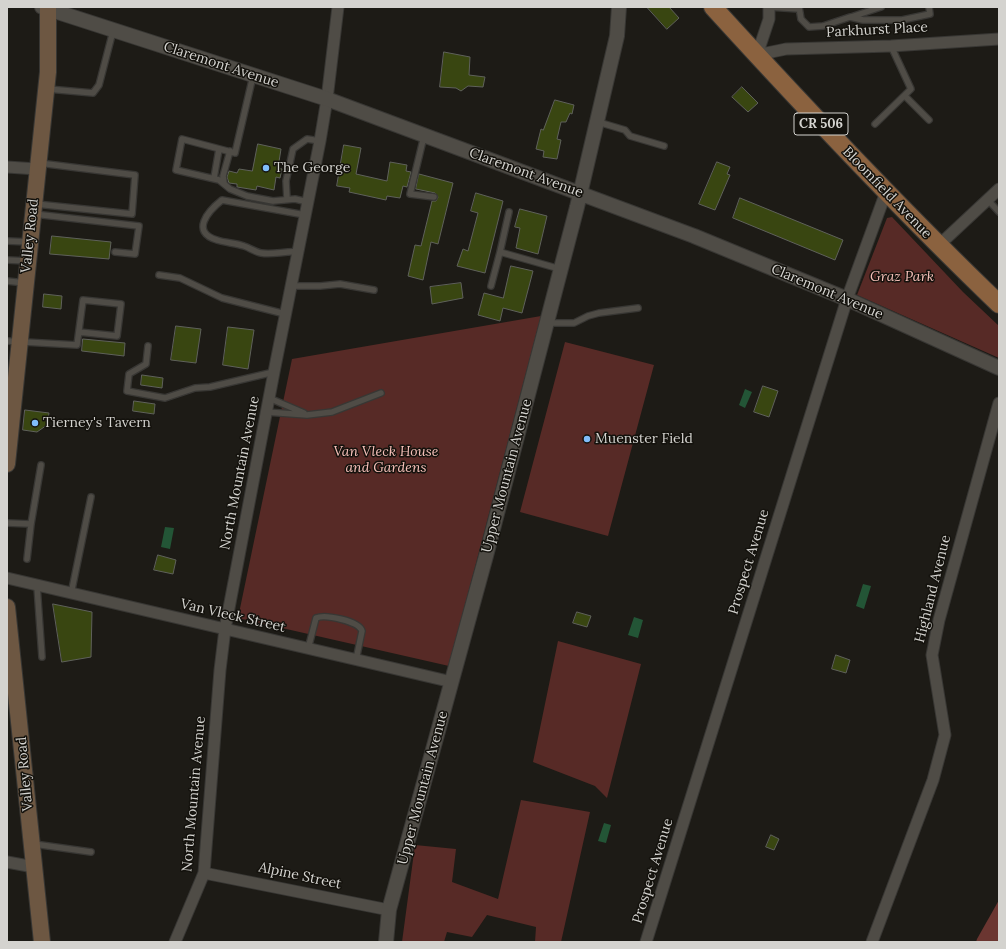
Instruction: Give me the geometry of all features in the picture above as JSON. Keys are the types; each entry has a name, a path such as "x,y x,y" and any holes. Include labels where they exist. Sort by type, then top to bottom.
{"main road":[{"name":"Bloomfield Avenue","path":"713,7 886,192 938,246 999,304"},
{"name":"Valley Road","path":"7,464 13,342 25,283 46,89 46,8"},
{"name":"Valley Road","path":"7,607 12,694 42,942"}],"street":[{"name":"North Mountain Avenue","path":"175,942 204,872 220,670 225,629 297,252 320,141 327,99 338,7"},
{"name":"Upper Mountain Avenue","path":"386,942 389,910 452,682 580,193 618,36 619,7"},
{"path":"757,55 769,19 769,7"},
{"name":"Claremont Avenue","path":"46,8 327,99 694,236 847,299 999,368"},
{"name":"Parkhurst Place","path":"757,55 786,49 891,46 999,38"},
{"path":"7,167 37,166"},
{"path":"938,246 999,189"},
{"name":"Prospect Avenue","path":"646,942 847,299 886,192"},
{"name":"Highland Avenue","path":"872,942 933,780 945,735 932,655 939,620 999,403"},
{"name":"Van Vleck Street","path":"7,578 452,682"},
{"path":"7,862 34,867"},
{"name":"Alpine Street","path":"204,872 389,910"}],"lane":[{"path":"769,7 799,8 801,19 809,27 823,26 881,7"},
{"path":"851,17 863,20 902,20 930,14 929,7"},
{"path":"46,89 94,93 99,85 113,30"},
{"path":"876,124 911,89 891,46"},
{"path":"253,75 235,153 182,139 176,170 214,178 224,183 230,189 247,196 273,201 287,199 308,202"},
{"path":"905,96 929,120"},
{"path":"597,122 625,130 630,136 664,146"},
{"path":"424,136 410,194 434,198"},
{"path":"287,199 286,181 293,149 307,139 320,141"},
{"path":"214,178 219,148"},
{"path":"224,183 223,176 230,151"},
{"path":"33,209 132,214 135,175 37,166"},
{"path":"297,252 284,251 259,253 244,246 217,240 208,236 203,230 203,222 207,214 222,200 305,215"},
{"path":"988,200 999,212"},
{"path":"33,209 139,226 136,254 115,252"},
{"path":"491,286 509,212"},
{"path":"7,241 29,242"},
{"path":"500,252 560,269"},
{"path":"7,260 27,261"},
{"path":"159,275 180,278 222,298 285,314"},
{"path":"7,281 25,283"},
{"path":"291,286 340,284 374,290"},
{"path":"13,342 76,346 83,300 121,304 117,336 79,332"},
{"path":"547,323 574,323 588,316 599,313 638,308"},
{"path":"148,346 146,364 129,374 127,391 165,398 195,388 210,387 274,372"},
{"path":"266,412 307,415 332,412 381,393"},
{"path":"269,398 307,415"},
{"path":"27,559 41,465"},
{"path":"71,594 91,497"},
{"path":"7,523 31,524"},
{"path":"37,586 42,656"},
{"path":"308,649 316,618 324,616 358,624 361,627 362,630 356,660"},
{"path":"31,843 92,852"}],"green space":[{"name":"Graz Park","path":"892,217 963,292 999,326 999,358 857,295 887,218"},
{"name":"Van Vleck House and Gardens","path":"541,316 449,666 238,618 292,359"},
{"name":"Muenster Field","path":"565,342 654,365 608,536 520,512"},
{"path":"558,641 641,664 607,798 595,786 533,762"},
{"path":"521,800 590,812 561,942 535,942 536,927 487,915 472,937 447,932 444,942 402,942 415,845 456,849 452,882 498,899"}],"shaded area":[{"path":"745,389 752,392 745,408 739,405"},
{"path":"165,527 174,528 170,549 161,547"},
{"path":"863,584 871,586 864,609 856,606"},
{"path":"634,617 643,620 638,638 628,635"},
{"path":"604,823 611,825 606,843 598,841"},
{"path":"999,900 999,942 976,942 977,939"}],"building":[{"path":"647,7 669,7 679,18 667,29"},
{"path":"444,52 470,57 469,75 485,77 483,87 468,86 461,91 456,88 440,87"},
{"path":"742,87 758,103 748,112 732,97"},
{"path":"555,100 574,105 572,114 570,113 566,122 561,122 557,139 561,140 557,159 543,157 544,151 536,149 541,129 543,130"},
{"name":"The George","path":"258,144 281,149 278,168 282,169 280,178 276,177 274,190 257,186 256,190 237,187 237,184 229,183 227,177 229,171 237,173 239,169 252,171"},
{"path":"344,145 361,148 356,174 387,181 390,162 407,165 406,171 411,172 407,187 403,186 400,198 387,196 386,200 349,192 350,188 337,186"},
{"path":"717,162 730,167 727,174 730,175 715,210 699,204"},
{"path":"419,174 453,183 438,244 431,242 423,280 408,276 415,245 421,246 432,201 436,201 438,197 435,193 416,189"},
{"path":"476,193 503,201 485,273 457,266 463,249 468,251 478,213 471,211"},
{"path":"740,198 843,240 835,260 733,218"},
{"path":"520,209 547,216 538,254 516,248 520,228 515,227"},
{"path":"52,236 111,242 109,259 50,254"},
{"path":"511,266 533,271 522,313 503,308 500,321 478,315 484,293 503,298"},
{"path":"461,283 463,298 432,304 430,287"},
{"path":"44,294 62,296 61,309 43,307"},
{"path":"176,326 201,329 196,363 171,360"},
{"path":"228,327 254,330 248,369 223,365"},
{"path":"83,339 125,343 124,356 82,351"},
{"path":"142,375 163,378 162,388 141,385"},
{"path":"763,386 778,391 769,417 754,412"},
{"path":"134,401 155,404 154,414 133,411"},
{"name":"Tierney's Tavern","path":"25,410 49,413 47,425 37,432 23,430"},
{"path":"158,555 176,560 173,574 154,570"},
{"path":"53,604 92,612 91,657 62,662"},
{"path":"577,612 591,616 587,627 573,623"},
{"path":"836,655 850,660 846,673 832,669"},
{"path":"771,835 779,839 774,850 766,847"}],"place":[{"name":"The George","path":"266,168"},
{"name":"Tierney's Tavern","path":"35,423"},
{"name":"Muenster Field","path":"587,439"}]}
